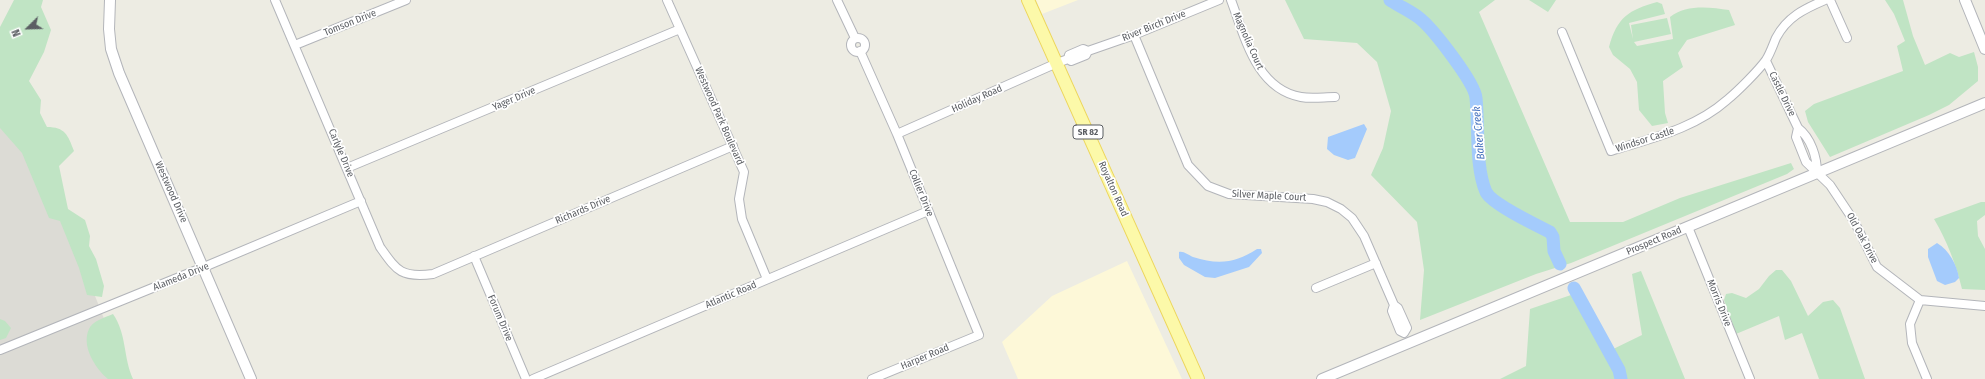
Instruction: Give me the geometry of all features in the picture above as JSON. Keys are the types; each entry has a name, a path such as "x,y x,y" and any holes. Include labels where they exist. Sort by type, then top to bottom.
{"main road":[{"name":"Royalton Road","path":"1028,0 1062,61 1198,379"}],"street":[{"name":"Westwood Drive","path":"110,0 109,29 111,49 119,73 204,267 251,379"},
{"name":"Carlyle Drive","path":"275,0 380,247 395,268 415,276 433,274"},
{"name":"Tomson Drive","path":"295,45 406,0"},
{"name":"Westwood Park Boulevard","path":"666,0 744,172 739,199 742,219 768,279"},
{"name":"Collier Drive","path":"837,0 855,38 851,42 851,47 855,51 860,51 979,335"},
{"name":"River Birch Drive","path":"1062,61 1072,61 1086,55 1088,51 1134,35 1219,0"},
{"name":"Magnolia Court","path":"1231,0 1254,58 1269,80 1277,87 1296,96 1335,96"},
{"name":"Windsor Castle","path":"1562,32 1611,151 1659,138 1704,117 1727,100 1766,61 1785,24 1802,10 1825,0"},
{"path":"1830,0 1847,38"},
{"path":"1965,0 1985,49"},
{"name":"Yager Drive","path":"347,168 680,29"},
{"name":"Silver Maple Court","path":"1134,35 1184,157 1188,165 1200,179 1217,190 1229,194 1313,199 1334,205 1347,214 1361,230 1394,305 1392,311 1400,331 1404,333 1409,343"},
{"name":"Holiday Road","path":"896,134 1062,61"},
{"name":"Castle Drive","path":"1766,61 1798,128 1805,133 1817,160 1817,173"},
{"name":"Prospect Road","path":"1322,379 1985,103"},
{"name":"Richards Drive","path":"433,274 733,146"},
{"name":"Old Oak Drive","path":"1817,173 1830,185 1854,221 1877,267 1920,300"},
{"name":"Alameda Drive","path":"0,350 204,267 361,200"},
{"name":"Atlantic Road","path":"533,379 928,211"},
{"name":"Morris Drive","path":"1688,227 1750,379"},
{"name":"Forum Drive","path":"474,256 526,379"},
{"path":"1316,288 1376,263"},
{"path":"1927,379 1912,343 1910,324 1920,300 1985,306"},
{"name":"Harper Road","path":"872,379 979,335"}],"shaded area":[{"path":"1036,0 1078,0 1042,14"},
{"path":"0,57 128,379 0,379"},
{"path":"1127,261 1182,379 1018,379 1002,342 1052,296"}],"green space":[{"path":"14,0 43,0 41,7 51,30 44,52 29,81 41,100 40,113 47,127 62,130 68,136 74,151 59,166 68,209 85,220 90,236 89,246 96,259 104,286 102,297 87,295 79,268 60,221 49,218 22,153 0,128 0,27"},
{"path":"1285,0 1495,0 1479,12 1570,222 1623,222 1680,198 1791,163 1794,169 1787,174 1571,263 1536,274 1420,320 1424,270 1417,222 1371,175 1383,148 1391,111 1377,62 1357,43 1304,39"},
{"path":"1529,0 1556,0 1548,12"},
{"path":"1885,0 1903,0 1913,36 1925,65 1950,53 1959,57 1974,52 1978,67 1978,81 1949,105 1830,157 1808,122 1805,111 1814,104 1903,71 1897,46 1905,41 1894,14"},
{"path":"1657,2 1662,4 1665,14 1629,23 1633,39 1631,25 1667,18 1671,34 1634,42 1637,46 1673,39 1670,17 1683,10 1691,8 1706,7 1729,10 1735,25 1687,40 1678,53 1683,67 1663,81 1665,113 1668,123 1652,126 1639,110 1637,82 1630,69 1613,55 1609,47 1616,28 1626,16 1639,8"},
{"path":"1981,202 1985,202 1985,215 1977,221 1978,236 1985,249 1985,290 1962,289 1951,253 1934,219"},
{"path":"1776,270 1782,270 1791,281 1808,316 1823,302 1833,300 1840,308 1865,379 1819,379 1802,333 1785,340 1779,316 1736,334 1724,300 1726,294 1732,293 1746,298 1759,289 1769,276"},
{"path":"1641,271 1685,379 1500,379 1526,366 1530,309 1571,295 1605,353 1642,335 1632,274"},
{"path":"113,314 121,330 133,379 108,379 94,363 88,349 87,336 91,326"},
{"path":"0,319 5,321 11,328 6,338 0,340"}],"water":[{"path":"1364,124 1367,129 1355,158 1348,160 1334,155 1327,149 1328,137"},
{"path":"1937,243 1949,254 1954,263 1959,278 1955,282 1945,285 1937,281 1928,257 1928,249"},
{"path":"1257,249 1261,249 1262,253 1249,267 1215,278 1205,277 1184,265 1179,258 1179,252 1181,252 1202,260 1219,262 1234,260"}],"waterway":[{"name":"Baker Creek","path":"1390,0 1418,17 1433,32 1461,68 1474,91 1477,109 1480,171 1486,192 1490,197 1505,208 1550,232 1553,237 1554,251 1560,264"},
{"name":"Baker Creek","path":"1574,288 1619,370 1621,379"}]}
